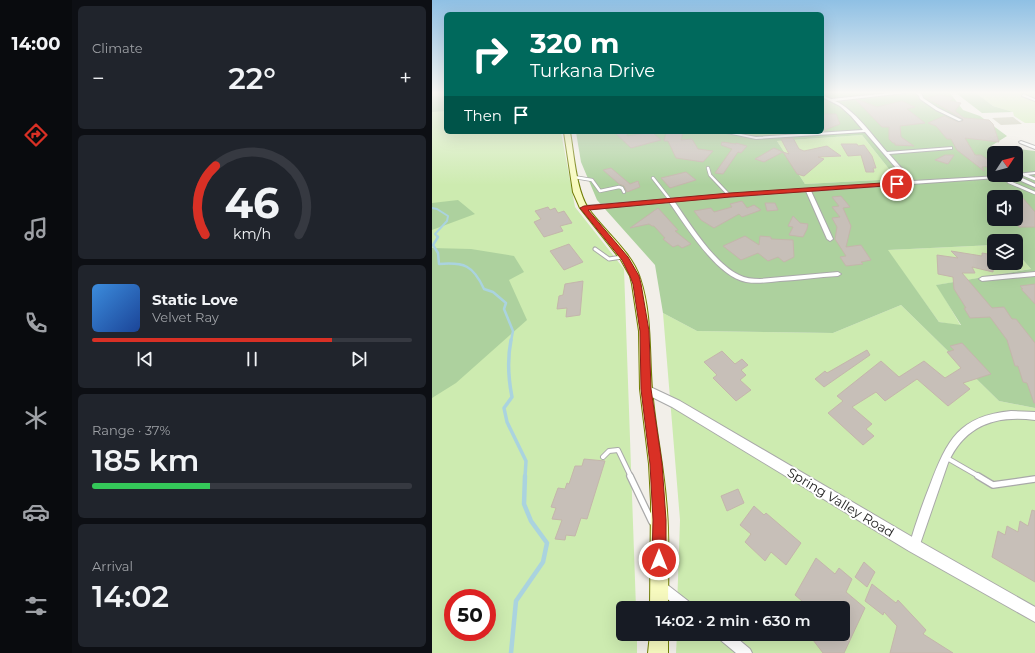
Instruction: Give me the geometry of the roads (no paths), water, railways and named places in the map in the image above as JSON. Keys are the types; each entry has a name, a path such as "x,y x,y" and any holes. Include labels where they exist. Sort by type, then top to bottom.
{"main road":[{"path":"567,134 574,177 579,197 584,208 624,257 637,284 644,331 646,389 656,464 659,536 659,601"},
{"path":"658,641 658,653"}],"street":[{"path":"859,123 912,183"},
{"path":"824,134 866,131"},
{"path":"735,134 756,138 819,134"},
{"path":"1021,142 1035,148"},
{"path":"885,153 951,148"},
{"path":"1025,175 1035,173"},
{"path":"584,208 730,195 987,178"},
{"path":"1023,180 1035,186"},
{"path":"808,190 830,239"},
{"path":"671,201 702,242 726,270 735,276 745,280 760,281 838,274"},
{"path":"982,279 1035,274"},
{"name":"Spring Valley Road","path":"646,389 671,401 914,546 1035,615"},
{"path":"914,546 946,457 952,446 966,430 982,420 1005,414 1035,416"},
{"path":"659,585 679,601"},
{"path":"731,641 746,653"}],"lane":[{"path":"708,168 710,175 730,195"},
{"path":"1025,175 1035,179"},
{"path":"574,177 592,180 600,191 621,187 624,192"},
{"path":"653,178 671,201"},
{"path":"1009,182 1035,193"},
{"path":"595,249 609,259 624,257"},
{"path":"603,457 606,452 618,450 659,536"},
{"path":"946,457 993,485 1035,479"}],"waterway":[{"path":"432,208 437,209 448,216 447,221 435,234 438,237 433,245 438,253 439,264 455,264 467,267 476,275 484,289 493,292 506,303 504,309 513,331 511,341"},
{"path":"511,340 508,368 512,397 504,408 507,422 526,461 525,477"},
{"path":"511,653 516,601 543,562 547,543 531,521 524,504 525,476"}]}
